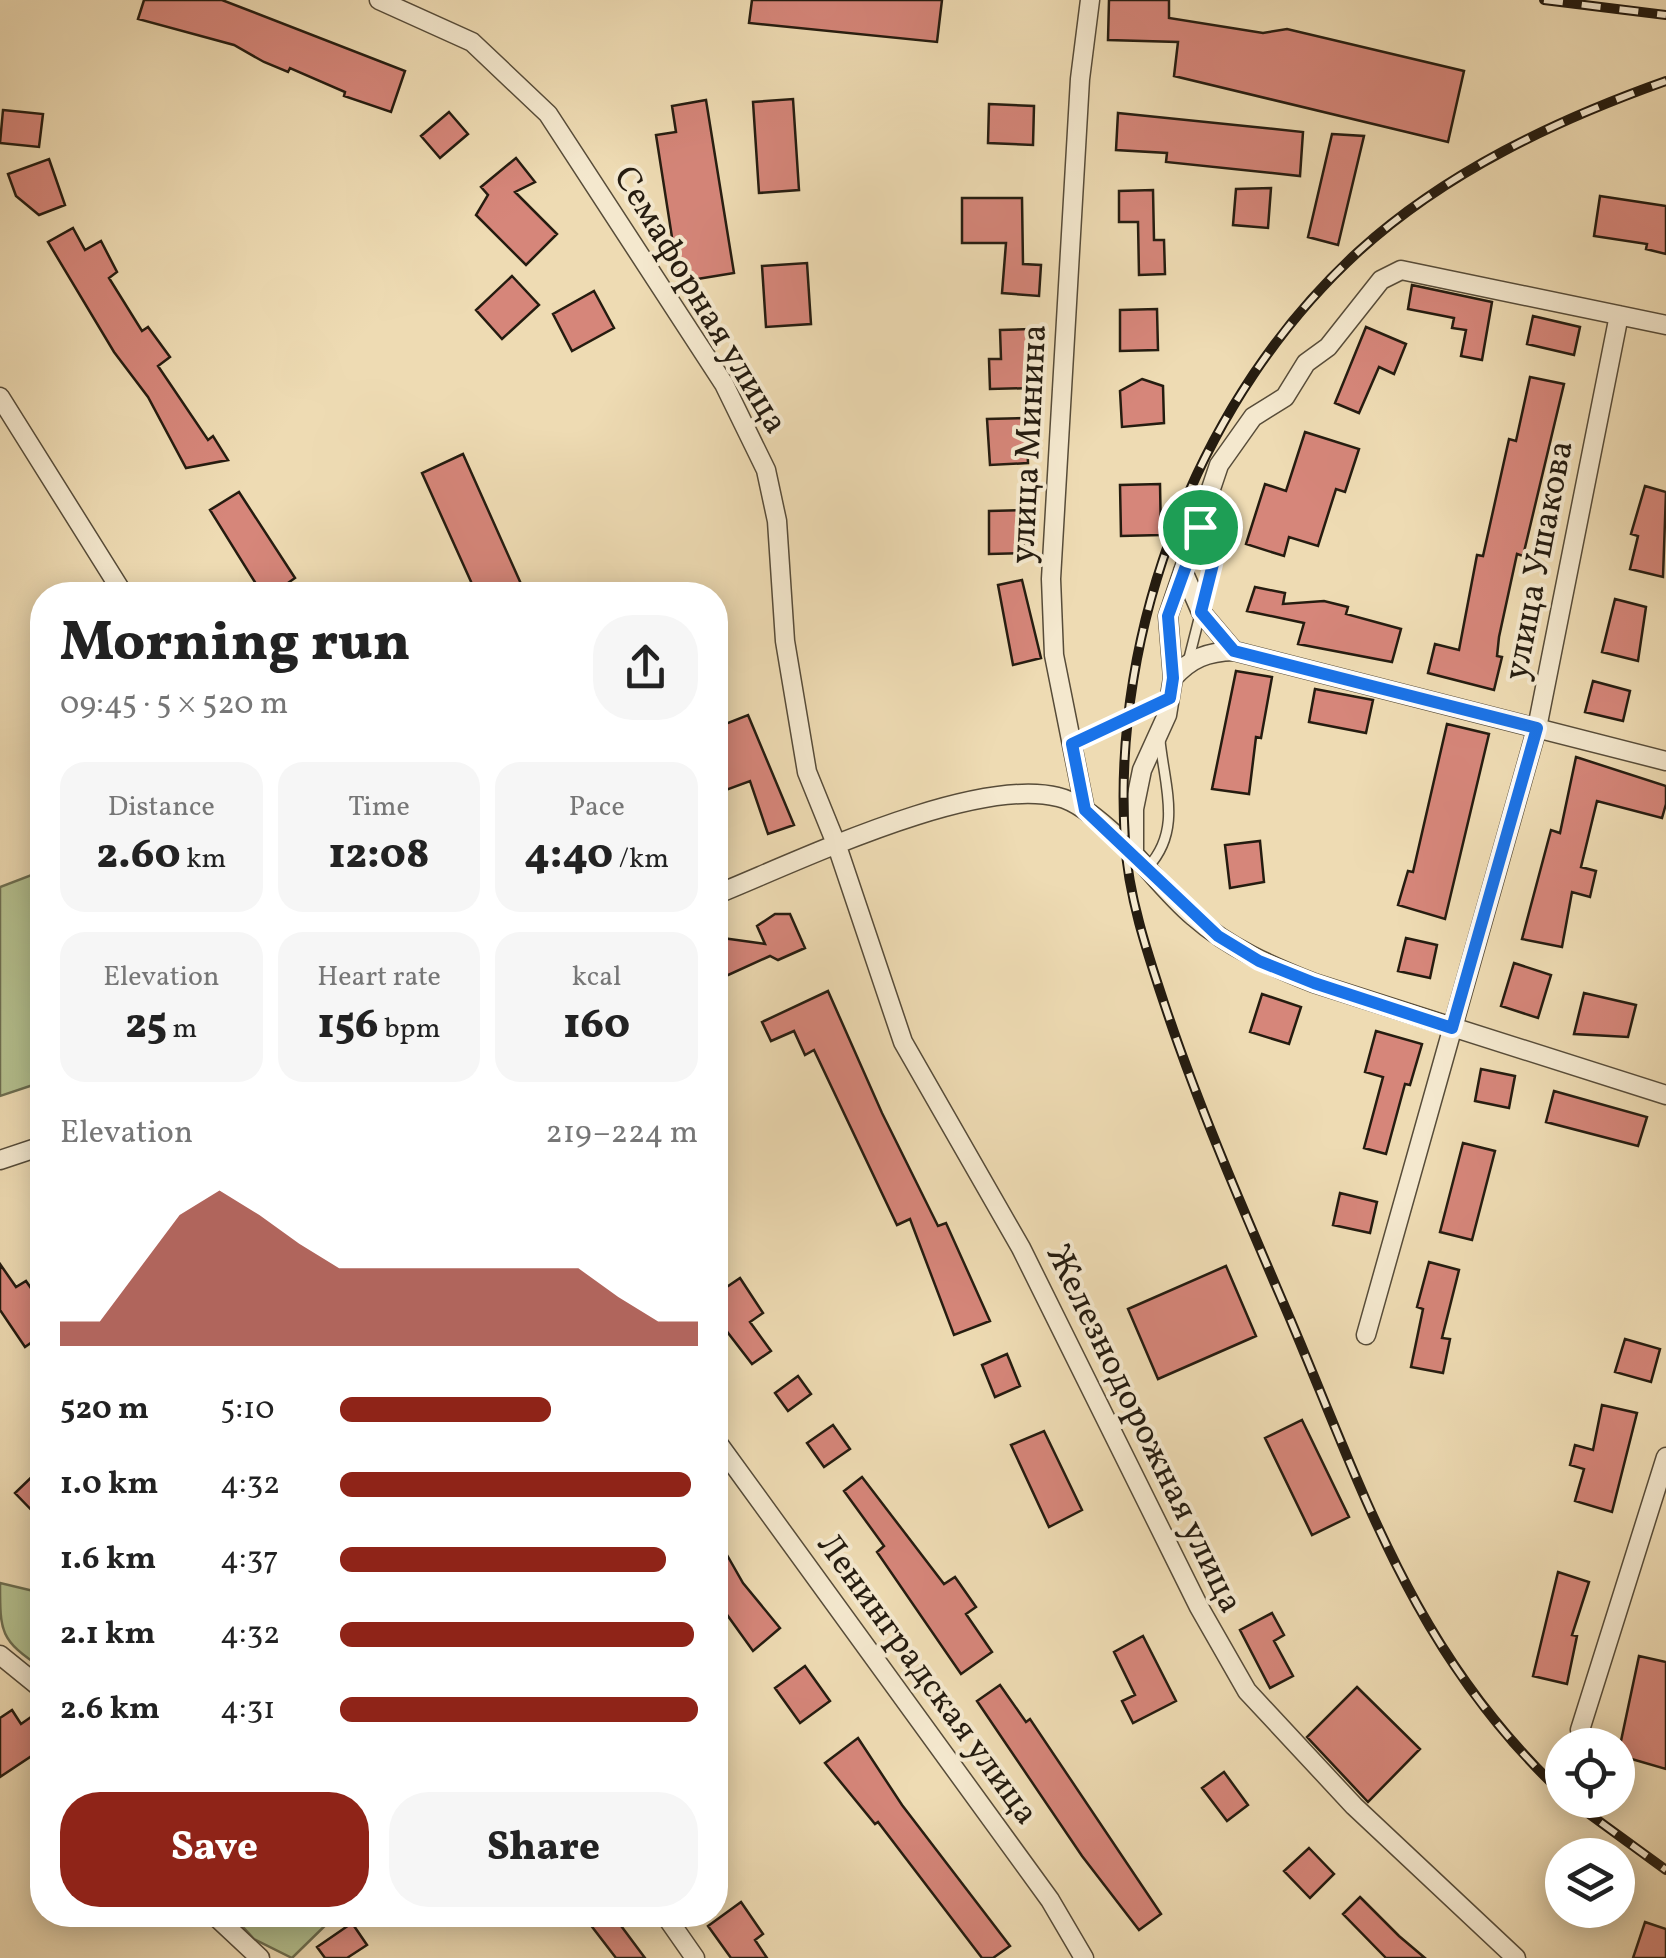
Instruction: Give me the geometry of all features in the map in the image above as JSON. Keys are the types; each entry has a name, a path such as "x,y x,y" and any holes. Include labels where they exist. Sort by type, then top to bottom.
{"street":[{"name":"Семафорная улица","path":"379,0 472,42 548,114 731,398 766,470 776,520 785,641 806,772 838,846"},
{"name":"улица Минина","path":"1085,810 1054,655 1052,579 1080,78 1090,0"},
{"path":"1134,853 1134,809 1142,770 1159,738 1173,678 1168,616 1219,466 1253,417 1285,398 1306,364 1328,346 1381,280 1401,270 1666,325"},
{"name":"улица Ушакова","path":"1366,1335 1537,728 1620,316"},
{"path":"0,397 116,582"},
{"path":"1183,571 1201,612 1234,651"},
{"path":"1173,678 1188,662 1212,652 1234,651 1666,761"},
{"path":"728,890 880,827 991,798 1058,796 1085,810 1134,853 1191,916 1259,961 1452,1028 1666,1095"},
{"name":"Железнодорожная улица","path":"838,846 904,1042 1021,1248 1221,1650 1247,1690 1354,1806 1516,1958"},
{"path":"0,1160 30,1150"},
{"path":"1581,1728 1666,1456"},
{"name":"Ленинградская улица","path":"728,1457 1050,1900 1084,1958"},
{"path":"0,1656 30,1679"},
{"path":"227,1927 260,1958"},
{"path":"674,1927 696,1958"}],"lane":[{"path":"1188,662 1220,536 1200,527"},
{"path":"1146,868 1164,849 1170,834 1159,738"}],"path":[{"path":"1072,744 1170,698"}],"green space":[{"path":"30,876 30,1086 0,1096 0,887"},
{"path":"0,1583 30,1590 30,1659 10,1642 1,1613"},
{"path":"243,1927 324,1927 292,1958 254,1939"}],"building":[{"path":"144,0 222,0 405,71 391,112 344,96 345,92 290,68 288,72 264,62 234,45 138,19"},
{"path":"752,0 942,0 937,42 749,23"},
{"path":"1109,0 1169,0 1169,18 1263,33 1287,29 1464,71 1448,142 1174,76 1178,42 1108,40"},
{"path":"793,99 799,190 759,193 753,102"},
{"path":"706,100 734,273 679,282 656,135 676,132 672,106"},
{"path":"989,104 1034,106 1033,145 988,143"},
{"path":"3,110 43,114 39,147 0,143"},
{"path":"449,112 468,134 440,158 421,136"},
{"path":"1118,113 1303,132 1300,176 1166,162 1167,153 1116,150"},
{"path":"1332,134 1364,136 1338,245 1308,237"},
{"path":"516,158 535,182 515,192 557,234 526,265 476,215 488,195 481,187"},
{"path":"49,159 65,205 39,215 16,196 8,174"},
{"path":"1271,188 1268,228 1233,225 1236,189"},
{"path":"1153,190 1154,240 1164,240 1165,274 1139,275 1138,222 1119,222 1119,191"},
{"path":"1600,196 1666,206 1666,254 1646,249 1647,244 1594,236"},
{"path":"962,198 1022,198 1023,264 1041,265 1039,296 1002,293 1006,243 962,243"},
{"path":"73,228 85,250 101,241 117,272 109,278 142,331 148,327 170,357 158,366 208,440 213,436 228,460 186,468 148,397 114,352 48,242"},
{"path":"807,263 811,324 766,327 762,266"},
{"path":"512,276 539,305 502,339 476,310"},
{"path":"1412,285 1492,302 1482,360 1461,356 1466,330 1452,328 1454,318 1408,309"},
{"path":"594,291 614,328 572,351 553,314"},
{"path":"1157,309 1158,350 1120,351 1120,310"},
{"path":"1533,316 1580,327 1574,355 1527,344"},
{"path":"1366,327 1406,344 1394,374 1379,367 1359,413 1335,403"},
{"path":"1031,329 1033,388 990,389 989,359 1001,359 1000,330"},
{"path":"1530,377 1564,384 1523,556 1517,554 1499,637 1497,656 1502,657 1494,690 1428,673 1435,644 1459,650 1477,555 1483,556 1509,439 1516,441"},
{"path":"1142,379 1163,386 1164,423 1122,427 1120,391"},
{"path":"1026,418 1028,463 990,465 987,419"},
{"path":"1305,432 1359,449 1345,492 1336,489 1318,546 1289,537 1284,556 1246,544 1265,484 1286,491"},
{"path":"463,454 520,582 471,582 422,473"},
{"path":"1160,484 1161,535 1121,536 1120,485"},
{"path":"1645,486 1666,492 1663,577 1630,569 1638,536 1631,534"},
{"path":"239,492 295,578 289,582 255,582 210,510"},
{"path":"1023,510 1024,553 989,554 989,511"},
{"path":"1022,580 1041,658 1013,665 998,585"},
{"path":"1255,587 1285,593 1283,604 1324,601 1348,607 1346,614 1401,629 1392,662 1298,644 1304,623 1247,611"},
{"path":"1615,599 1646,607 1638,661 1602,652"},
{"path":"1236,671 1272,677 1261,738 1256,737 1249,794 1212,789"},
{"path":"1593,681 1630,691 1623,721 1585,712"},
{"path":"1315,689 1373,700 1366,733 1309,722"},
{"path":"748,715 794,825 768,834 750,781 728,789 728,723"},
{"path":"1447,724 1489,734 1445,919 1398,905 1408,871 1413,872"},
{"path":"1576,757 1666,786 1666,804 1662,818 1597,801 1581,867 1596,871 1590,897 1572,892 1562,947 1522,939 1551,830 1560,833"},
{"path":"1260,841 1264,882 1230,888 1225,845"},
{"path":"775,914 790,914 805,948 778,960 770,956 728,975 728,939 765,944 757,926"},
{"path":"1406,938 1437,945 1430,978 1398,971"},
{"path":"1514,963 1551,975 1538,1018 1501,1006"},
{"path":"828,991 882,1113 938,1226 946,1223 990,1321 954,1335 910,1219 897,1225 814,1050 805,1055 794,1031 771,1041 762,1022"},
{"path":"1584,993 1636,1005 1628,1037 1574,1034"},
{"path":"1262,994 1301,1007 1289,1044 1250,1032"},
{"path":"1376,1031 1422,1044 1410,1085 1405,1084 1386,1154 1364,1148 1383,1077 1365,1072"},
{"path":"1481,1069 1515,1076 1509,1108 1475,1101"},
{"path":"1554,1091 1647,1117 1638,1146 1546,1122"},
{"path":"1463,1143 1495,1151 1472,1240 1440,1232"},
{"path":"1340,1193 1377,1202 1370,1233 1333,1225"},
{"path":"1429,1262 1459,1270 1442,1338 1450,1339 1443,1373 1411,1367 1423,1309 1417,1307"},
{"path":"0,1264 16,1287 26,1281 30,1287 30,1343 25,1347 0,1310"},
{"path":"1226,1266 1256,1336 1158,1379 1128,1309"},
{"path":"740,1278 763,1313 750,1322 771,1351 752,1364 728,1333 728,1286"},
{"path":"1625,1339 1660,1349 1651,1382 1615,1372"},
{"path":"1007,1354 1020,1386 995,1397 982,1365"},
{"path":"798,1376 811,1394 788,1411 775,1393"},
{"path":"1602,1405 1637,1413 1612,1512 1575,1501 1584,1469 1570,1465 1575,1445 1593,1450"},
{"path":"1302,1420 1349,1517 1312,1535 1265,1438"},
{"path":"833,1425 850,1449 824,1467 807,1443"},
{"path":"1044,1431 1082,1510 1049,1527 1011,1445"},
{"path":"862,1477 944,1584 955,1577 976,1607 966,1614 992,1652 961,1674 877,1552 884,1546 844,1491"},
{"path":"30,1479 30,1509 15,1493"},
{"path":"728,1557 743,1583 780,1628 753,1651 728,1616"},
{"path":"1558,1572 1589,1582 1572,1635 1577,1636 1567,1684 1533,1676"},
{"path":"1272,1613 1284,1635 1274,1641 1293,1676 1270,1688 1240,1630"},
{"path":"1143,1636 1176,1701 1133,1723 1122,1701 1135,1695 1114,1652"},
{"path":"1639,1656 1666,1662 1666,1769 1635,1760 1635,1728 1624,1728"},
{"path":"805,1666 830,1701 800,1723 775,1688"},
{"path":"1000,1685 1026,1722 1030,1719 1161,1914 1139,1930 1082,1856 977,1701"},
{"path":"1357,1687 1420,1749 1368,1802 1307,1737"},
{"path":"12,1710 21,1724 30,1718 30,1757 0,1777 0,1718"},
{"path":"858,1738 902,1805 1010,1946 993,1958 982,1958 878,1822 875,1824 825,1763"},
{"path":"1224,1772 1248,1805 1227,1821 1202,1788"},
{"path":"1309,1848 1334,1874 1310,1898 1284,1871"},
{"path":"1360,1897 1425,1958 1386,1958 1343,1914"},
{"path":"741,1902 763,1934 755,1940 767,1958 731,1958 709,1927 728,1927 728,1911"},
{"path":"1645,1922 1666,1929 1666,1958 1633,1958"},
{"path":"346,1927 355,1927 367,1945 347,1958 325,1958 317,1947"},
{"path":"592,1927 622,1927 645,1958 616,1958"}],"railway":[{"path":"1544,0 1666,15"},
{"path":"1545,1775 1469,1686 1400,1573 1208,1123 1151,964 1134,903 1125,841 1125,760 1133,679 1151,599 1177,520 1211,445 1253,374 1303,309 1359,251 1465,173 1543,131 1666,81"},
{"path":"1595,1818 1666,1870"}],"route":[{"path":"1200,527 1220,536 1201,612 1234,651 1537,728 1452,1028 1259,961 1191,916 1125,844 1085,810 1072,744 1170,698 1173,678 1168,616 1200,527"}]}
